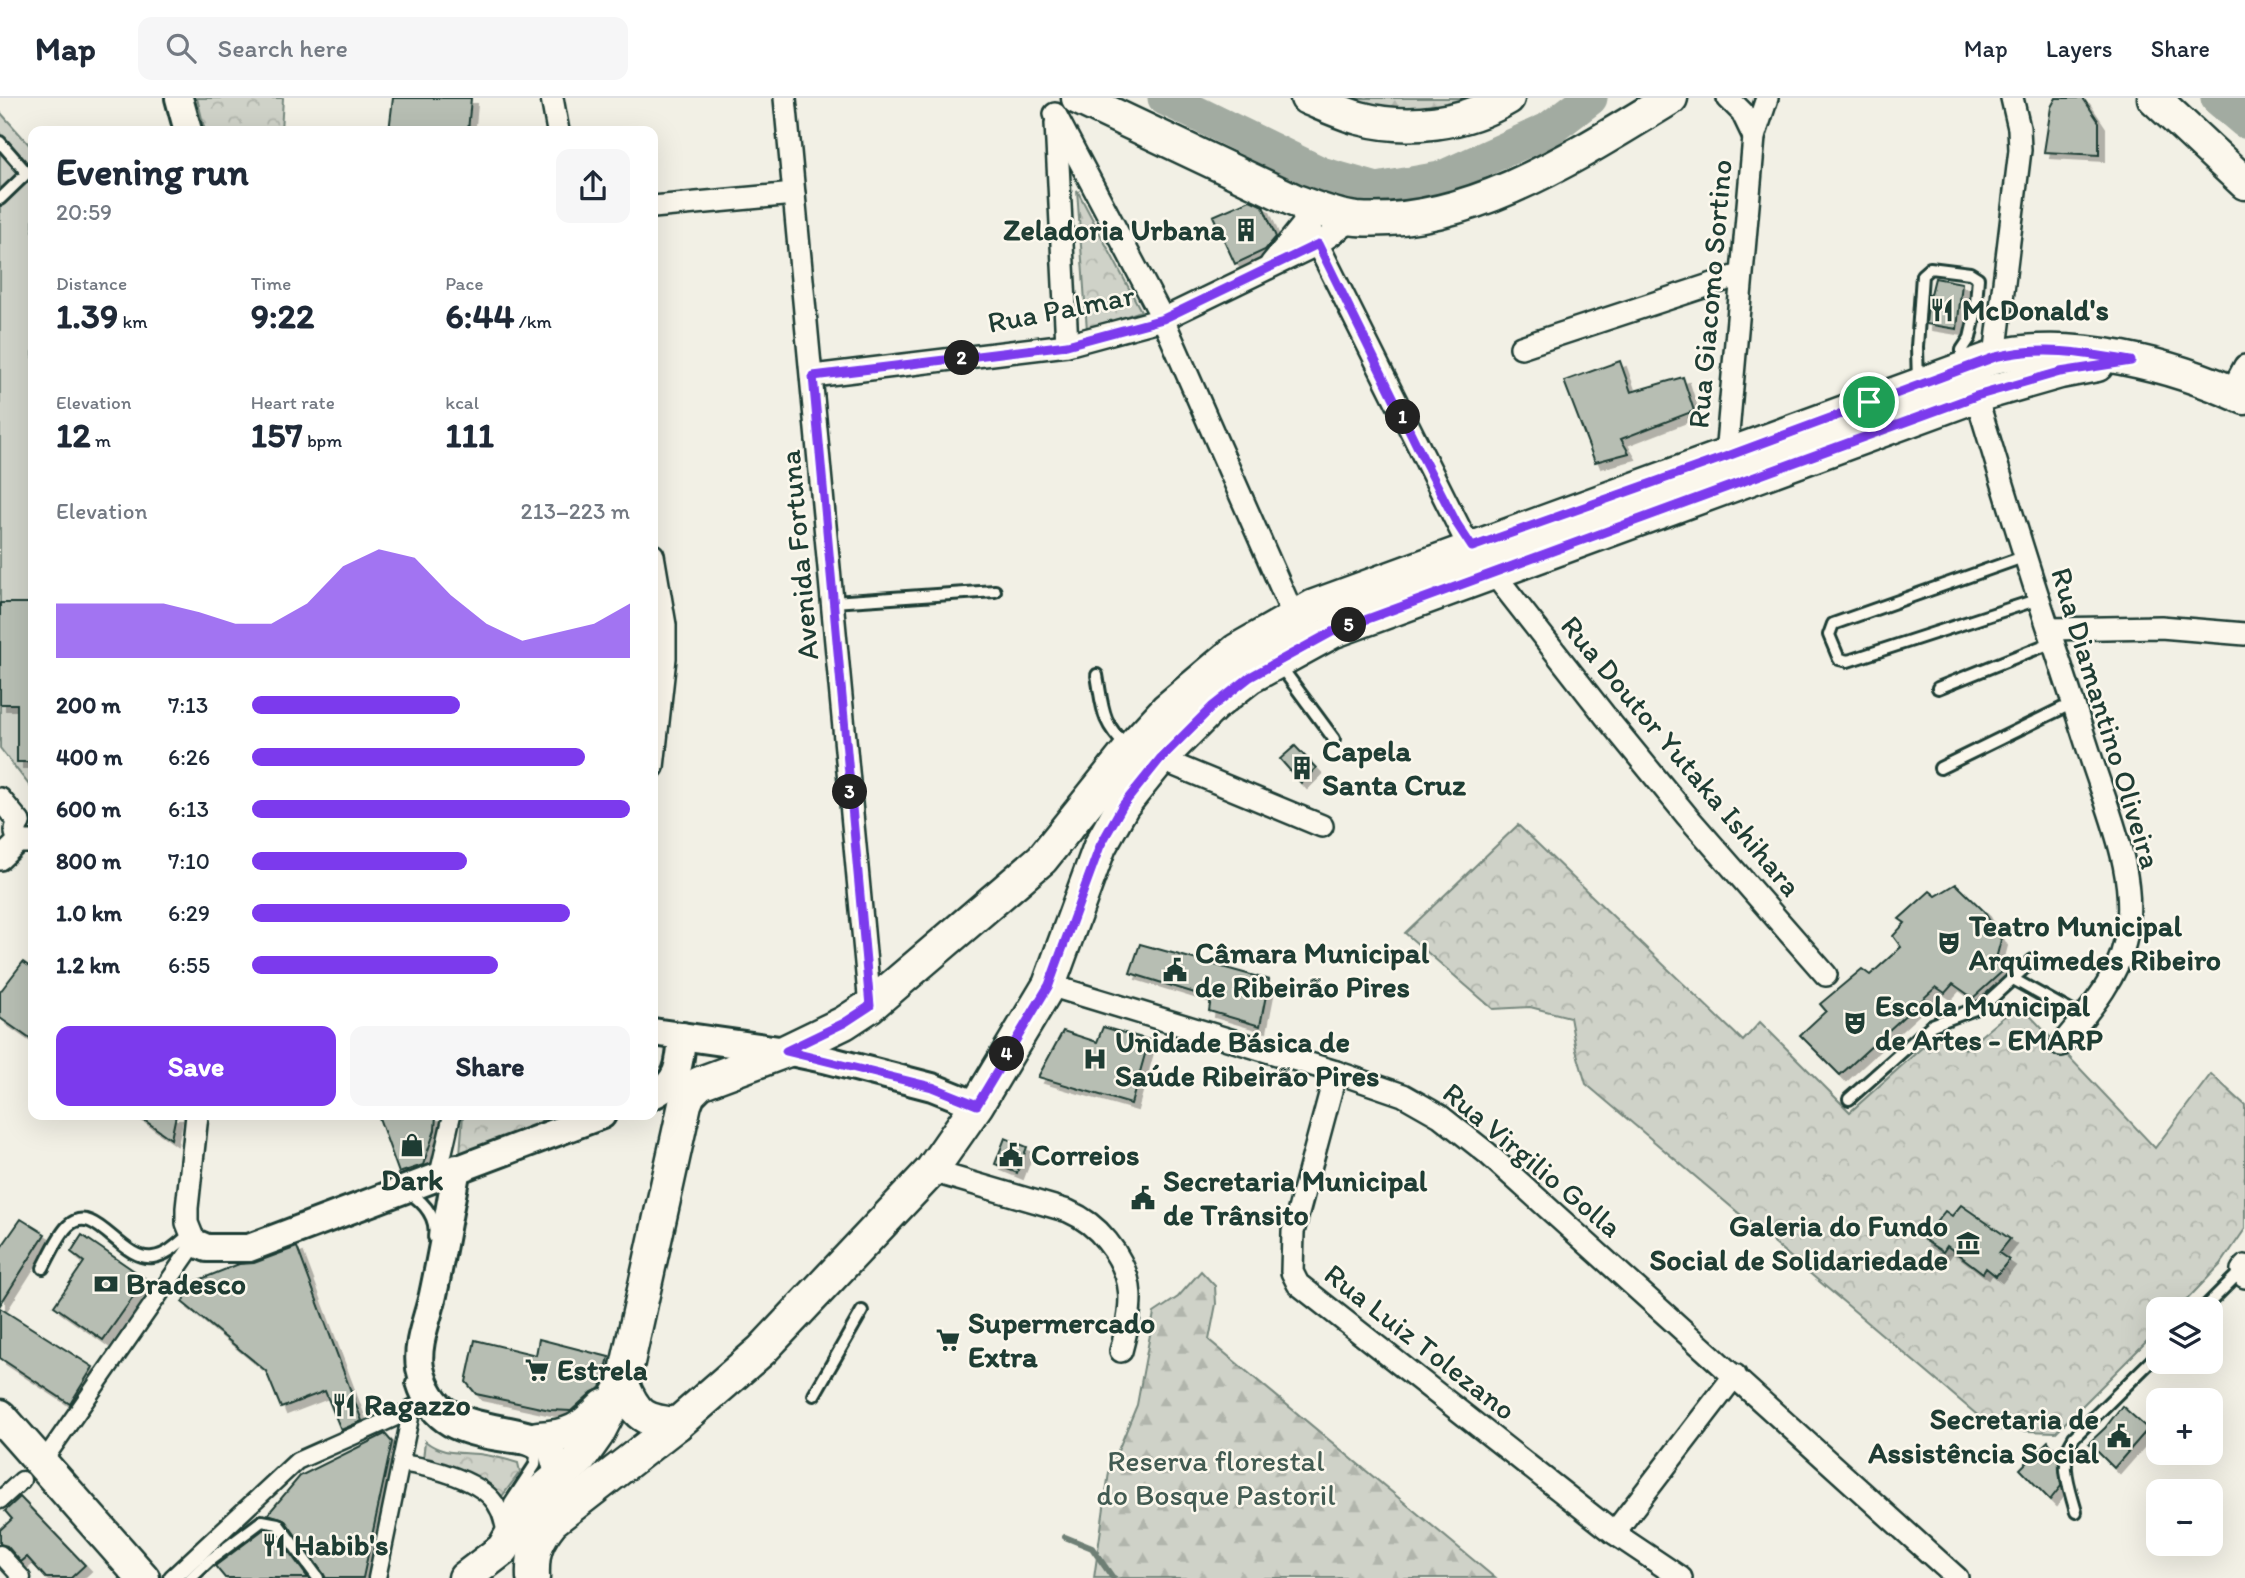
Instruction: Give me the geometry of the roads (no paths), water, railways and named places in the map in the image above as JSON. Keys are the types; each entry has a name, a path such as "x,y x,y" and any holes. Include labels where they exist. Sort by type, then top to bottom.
{"main road":[{"path":"1307,98 1360,118 1396,124 1437,123 1473,114 1508,98"},
{"path":"1067,106 1301,211 1354,219 1391,219 1434,213 1495,193 1589,148 1671,98"},
{"path":"2154,98 2245,183"},
{"path":"465,1578 503,1549 532,1499 580,1458 597,1435 621,1390 685,1104 695,1087 708,1079 786,1051 844,1023 870,1006 1042,859 1129,749 1166,710 1237,650 1314,606 1995,357 2031,350 2091,354 2240,385"},
{"path":"533,1578 536,1546 552,1521 677,1424 762,1350 931,1171 977,1105 1049,985 1078,903 1110,826 1123,805 1160,759 1213,706 1250,677 1332,632 1976,396 2060,372 2131,361"},
{"path":"1042,859 1065,872 1078,903"},
{"path":"621,1390 641,1416 654,1422 677,1424"},
{"path":"538,1438 572,1434 621,1390"},
{"path":"0,1416 32,1471 145,1577"}],"street":[{"path":"179,98 187,126"},
{"path":"552,98 557,126"},
{"name":"Avenida Fortuna","path":"785,98 870,1006"},
{"path":"1727,98 1742,112 1754,136"},
{"name":"Rua Giacomo Sortino","path":"1725,490 1725,457 1754,136 1768,98"},
{"path":"1995,357 2020,150 2019,128 2012,98"},
{"path":"1067,106 1294,617"},
{"path":"1067,106 1067,345"},
{"path":"658,207 794,194"},
{"name":"Rua Palmar","path":"1268,268 1301,211"},
{"name":"Rua Doutor Yutaka Ishihara","path":"1301,211 1423,458 1472,547 1687,816 1826,975"},
{"name":"Rua Palmar","path":"813,376 1067,345 1163,319 1318,244 1354,219"},
{"path":"1521,346 1740,275"},
{"name":"Rua Diamantino Oliveira","path":"1976,396 2116,833 2126,872 2130,906 2125,944 2110,979 2061,1045"},
{"path":"658,584 665,625 665,658 658,722"},
{"path":"2051,636 2161,627 2245,634"},
{"path":"1160,759 1322,826"},
{"path":"0,799 26,831 0,859"},
{"name":"Rua Virgilio Golla","path":"1049,985 1336,1072 1403,1095 1440,1116 1488,1153 1957,1578"},
{"path":"658,1033 786,1051 932,1087 977,1105"},
{"path":"658,1093 664,1090 677,1074 682,1036"},
{"name":"Rua Luiz Tolezano","path":"1336,1072 1293,1232 1292,1272 1298,1284 1614,1533 1681,1578"},
{"path":"658,1110 668,1117 678,1138"},
{"path":"2,1494 32,1471 192,1238 187,1208 196,1120"},
{"path":"452,1120 432,1298 423,1335 420,1367 432,1397 450,1415 538,1438 550,1444 554,1452 557,1477 552,1521"},
{"path":"192,1238 207,1248 249,1248 589,1120"},
{"path":"931,1171 1068,1211 1083,1217 1101,1234 1120,1257 1129,1277 1128,1326 1121,1351"},
{"path":"1614,1533 1735,1375"},
{"path":"377,1578 401,1463 417,1407"},
{"path":"172,1578 297,1461 417,1407"},
{"path":"401,1463 445,1472 467,1481 498,1506 505,1529"},
{"path":"0,1554 22,1578"}],"lane":[{"path":"0,142 27,173 0,199"},
{"path":"1918,384 1916,347 1922,275 1930,268 1970,273 1978,278 1975,316 1970,338 1962,350 1961,369"},
{"path":"2026,556 1833,624 1829,635 1839,659 1848,662 2039,599"},
{"path":"832,602 995,591"},
{"path":"1938,688 2051,636"},
{"path":"1276,661 1334,739"},
{"path":"1097,675 1105,720 1113,733 1129,749"},
{"path":"1940,768 2073,703"},
{"path":"1849,1099 1933,1025 1983,1006 2033,960"},
{"path":"2013,979 2082,1018"},
{"path":"405,1190 425,1203 435,1229 408,1368 417,1407 449,1431 486,1443 531,1450 536,1455 535,1465 510,1503 502,1539 453,1578"},
{"path":"43,1268 67,1226 76,1220 97,1223 131,1253 152,1258 192,1238"},
{"path":"2216,1297 2244,1271"},
{"path":"814,1395 862,1311"},
{"path":"2076,1512 2065,1471 2067,1447 2146,1366"},
{"path":"191,1578 262,1521 278,1524 318,1578"}],"waterway":[{"path":"1165,98 1321,174 1377,190 1440,179 1548,130 1590,98"},
{"path":"2218,98 2245,121"},
{"path":"1065,1537 1092,1548 1113,1578"}],"place":[{"name":"Zeladoria Urbana","path":"1246,230"},
{"name":"McDonald's","path":"1942,310"},
{"name":"Capela Santa Cruz","path":"1302,768"},
{"name":"Teatro Municipal Arquimedes Ribeiro","path":"1949,943"},
{"name":"Câmara Municipal de Ribeirão Pires","path":"1175,970"},
{"name":"Escola Municipal de Artes - EMARP","path":"1855,1023"},
{"name":"Unidade Básica de Saúde Ribeirão Pires","path":"1095,1059"},
{"name":"Dark","path":"412,1145"},
{"name":"Correios","path":"1011,1155"},
{"name":"Secretaria Municipal de Trânsito","path":"1143,1198"},
{"name":"Galeria do Fundo Social de Solidariedade","path":"1968,1243"},
{"name":"Bradesco","path":"106,1284"},
{"name":"Supermercado Extra","path":"948,1340"},
{"name":"Estrela","path":"537,1370"},
{"name":"Ragazzo","path":"344,1405"},
{"name":"Secretaria de Assistência Social","path":"2119,1436"},
{"name":"Habib's","path":"274,1545"}],"park label":[{"name":"Reserva florestal do Bosque Pastoril","path":"1216,1478"}]}
